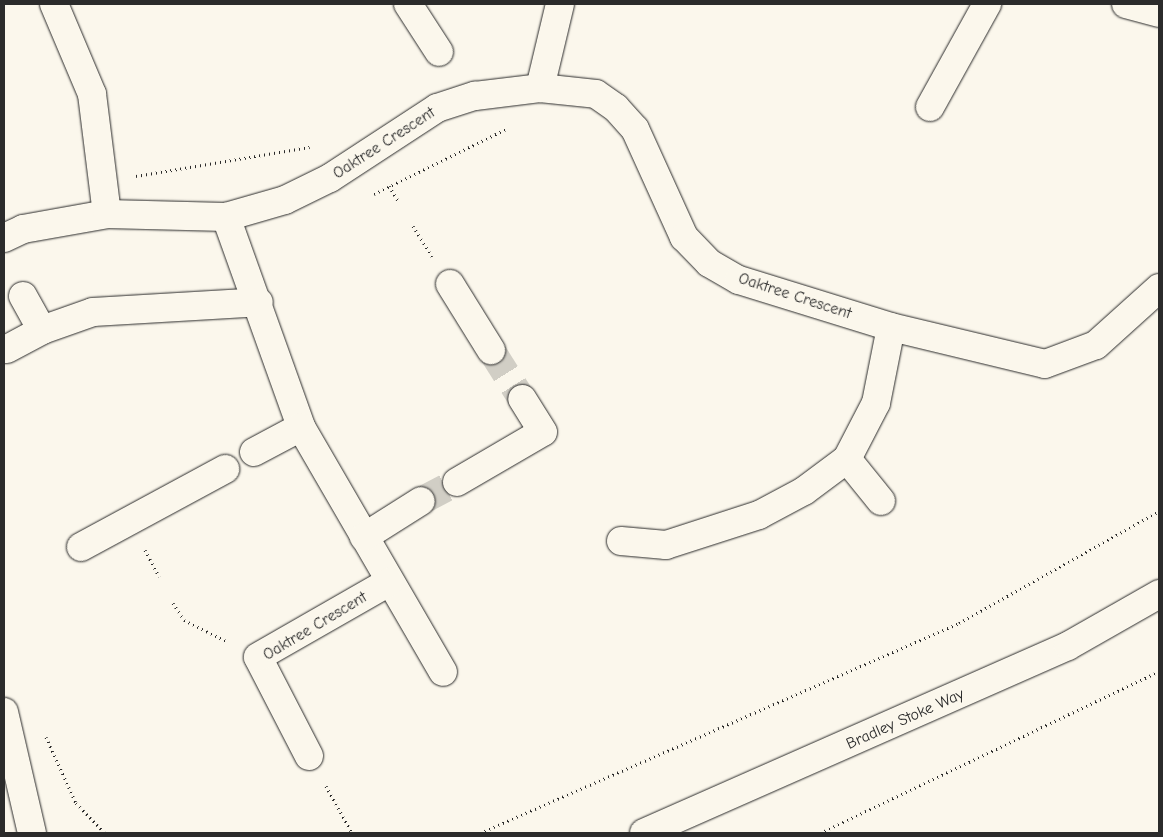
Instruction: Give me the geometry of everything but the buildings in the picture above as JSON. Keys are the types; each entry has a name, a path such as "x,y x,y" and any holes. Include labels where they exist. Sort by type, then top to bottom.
{"street":[{"path":"54,4 92,94 107,214"},
{"path":"408,4 439,52"},
{"path":"540,88 560,4"},
{"path":"1126,4 1159,13"},
{"path":"930,108 982,10"},
{"name":"Oaktree Crescent","path":"4,238 23,229 107,214 226,217 285,200 330,178 437,108 475,96 540,88 596,94 616,108 635,129 684,237 709,263 739,280 891,328 1045,364 1096,345 1159,288"},
{"path":"226,217 259,302 301,427 389,582 443,672"},
{"path":"450,284 491,350"},
{"path":"23,296 42,330"},
{"path":"8,349 42,330 93,312 259,302"},
{"path":"621,541 666,545 759,515 804,492 847,459 876,403 891,328"},
{"path":"457,482 542,432 522,400"},
{"path":"254,452 301,427"},
{"path":"847,459 881,501"},
{"path":"81,547 225,469"},
{"path":"364,537 421,501"},
{"name":"Oaktree Crescent","path":"309,756 258,657 389,582"},
{"name":"Bradley Stoke Way","path":"644,833 1068,646 1158,597"},
{"path":"4,712 32,833"}],"path":[{"path":"363,199 512,126"},
{"path":"103,182 313,146"},
{"path":"389,186 399,202"},
{"path":"480,833 959,622 1159,511"},
{"path":"174,603 184,620 258,657"},
{"path":"820,833 1159,671"},
{"path":"49,736 76,804 105,833"},
{"path":"309,756 352,833"}],"tunnel":[{"path":"491,350 522,399"},
{"path":"421,501 457,482"}]}
